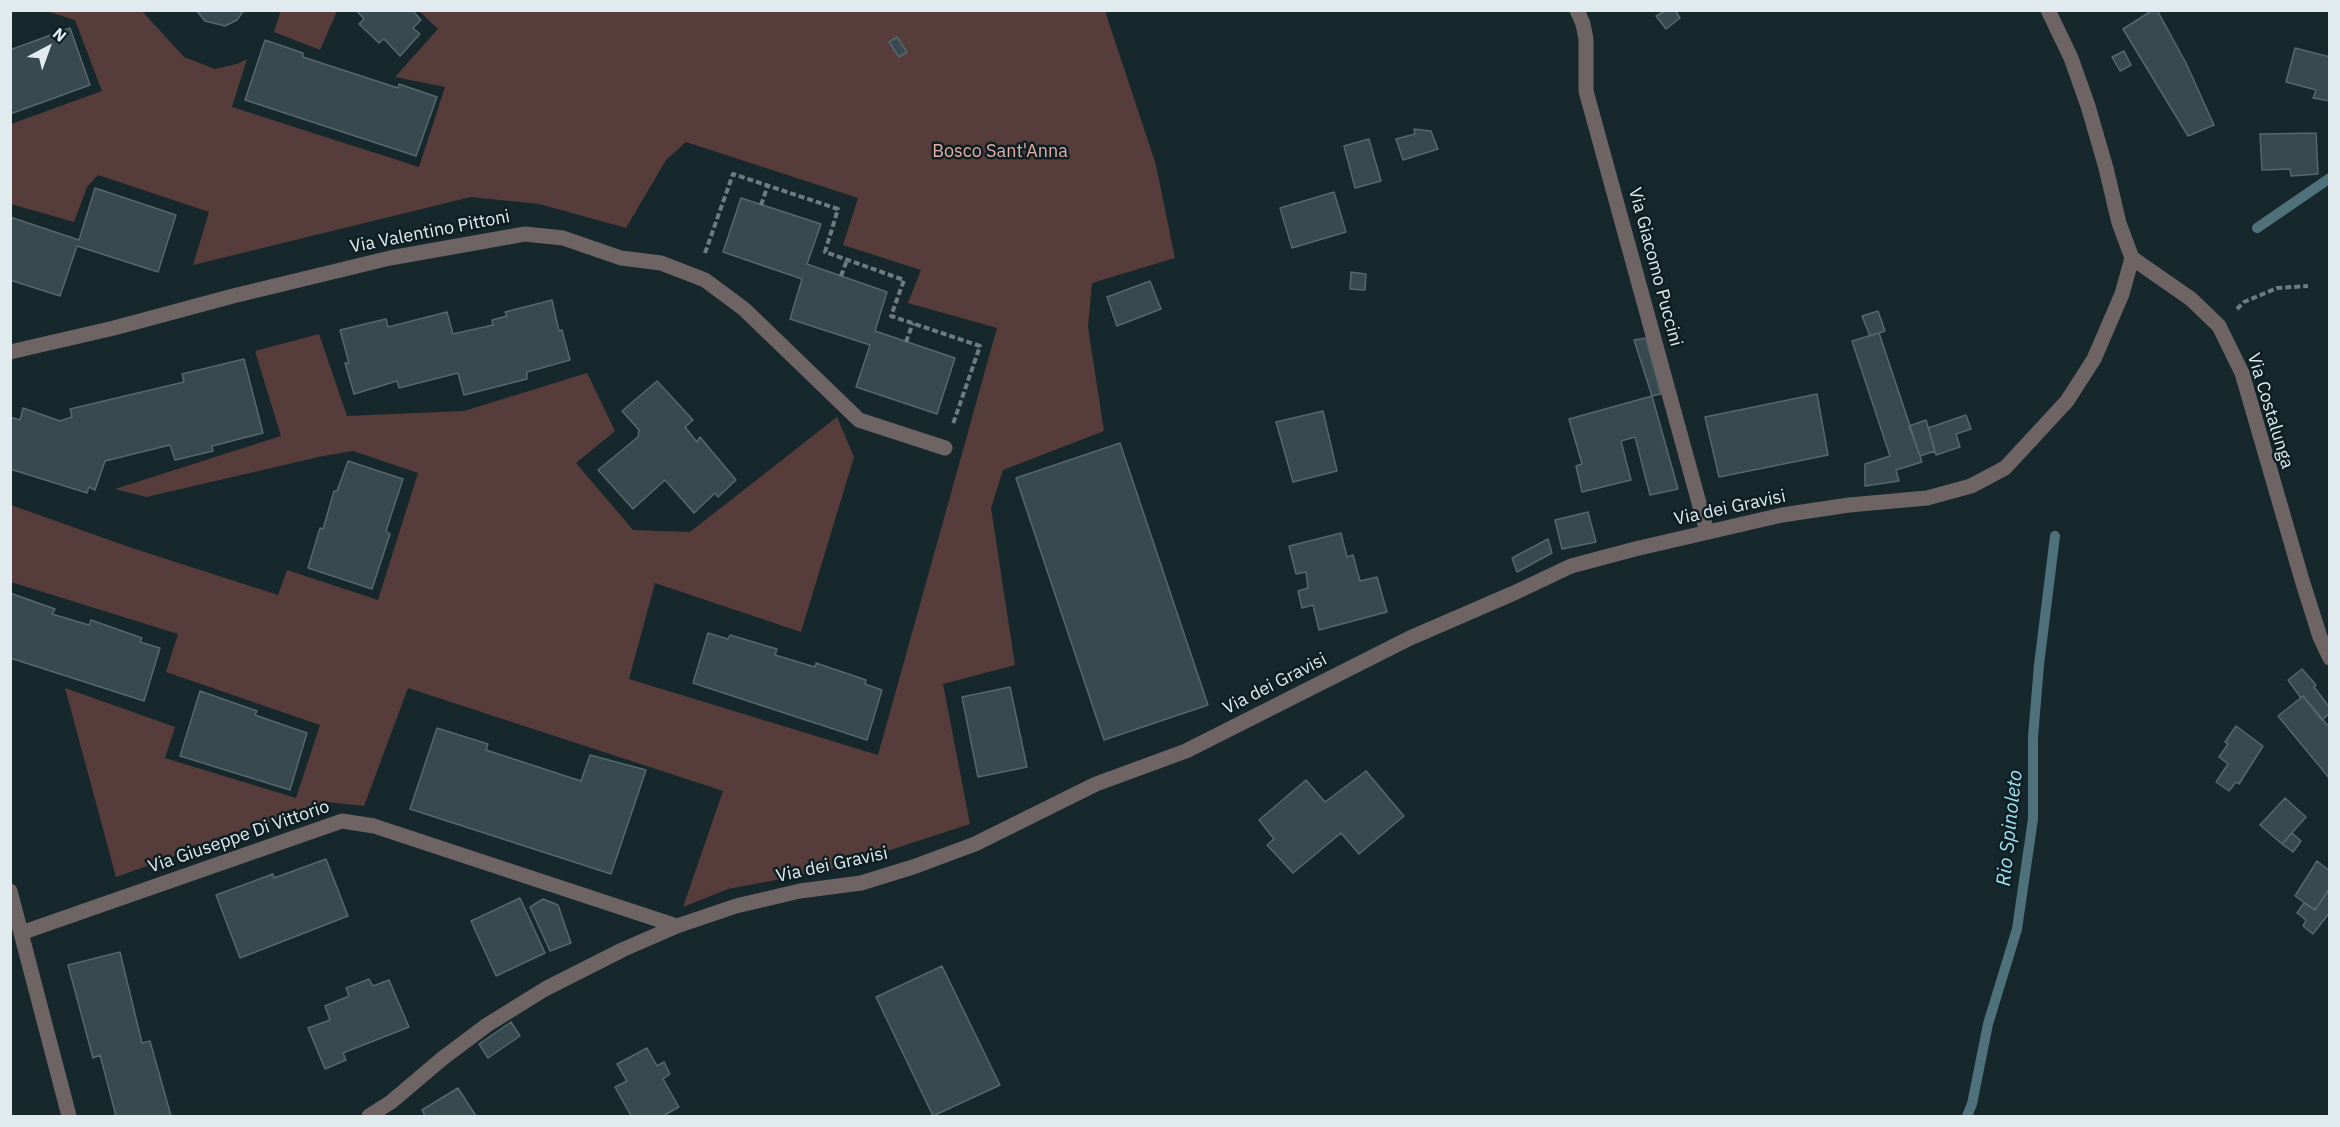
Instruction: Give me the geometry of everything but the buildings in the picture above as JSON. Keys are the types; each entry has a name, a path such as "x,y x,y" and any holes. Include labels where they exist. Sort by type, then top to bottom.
{"street":[{"name":"Via Giacomo Puccini","path":"1576,10 1583,24 1586,39 1586,91 1707,532"},
{"path":"2048,10 2071,58 2088,106 2119,223 2132,258"},
{"name":"Via Valentino Pittoni","path":"10,352 390,258 525,234 563,238 621,258 661,264 705,280 744,309 860,420 945,448"},
{"name":"Via dei Gravisi","path":"369,1116 392,1102 443,1058 487,1025 536,995 622,950 677,926 747,904 800,891 861,882 913,867 965,848 1096,784 1186,751 1410,638 1571,566 1782,515 1849,505 1927,498 1971,486 2005,468 2067,402 2094,359 2122,294 2132,258"},
{"name":"Via Costalunga","path":"2132,258 2191,299 2219,326 2241,373 2302,580 2320,637 2330,657"},
{"name":"Via Giuseppe Di Vittorio","path":"21,933 342,821 374,826 677,926"},
{"path":"10,891 69,1116"}],"path":[{"path":"698,277 733,174 838,209 825,252 904,280 891,316 981,346 945,448"},
{"path":"761,205 768,185"},
{"path":"841,276 847,260"},
{"path":"2219,326 2244,302 2277,288 2308,285"},
{"path":"906,342 913,323"}],"green space":[{"path":"281,10 337,11 320,50 274,32"},
{"name":"Bosco Sant'Anna","path":"46,11 142,11 184,57 215,69 247,59 232,107 419,167 445,87 395,77 438,29 419,11 1105,11 1156,165 1175,258 1092,283 1088,327 1104,431 1003,470 991,508 1015,665 943,684 970,824 829,870 728,889 683,907 723,791 408,688 364,806 327,802 116,877 65,688 175,727 165,758 296,798 320,725 166,672 178,634 11,582 11,505 129,547 278,595 287,570 378,600 418,473 353,451 146,497 115,489 281,436 255,351 319,334 347,416 464,411 587,373 615,431 576,463 633,530 690,532 837,417 854,457 801,632 655,583 629,679 878,755 997,328 908,303 921,270 843,245 858,198 686,142 666,160 626,228 539,204 471,197 193,265 209,212 98,175 87,187 74,222 11,204 11,124 102,91 75,20"}],"waterway":[{"name":"Rio Spinoleto","path":"2257,228 2330,178"},
{"name":"Rio Spinoleto","path":"1967,1116 1972,1104 1988,1024 2017,929 2033,819 2033,737 2039,665 2055,536"}]}
